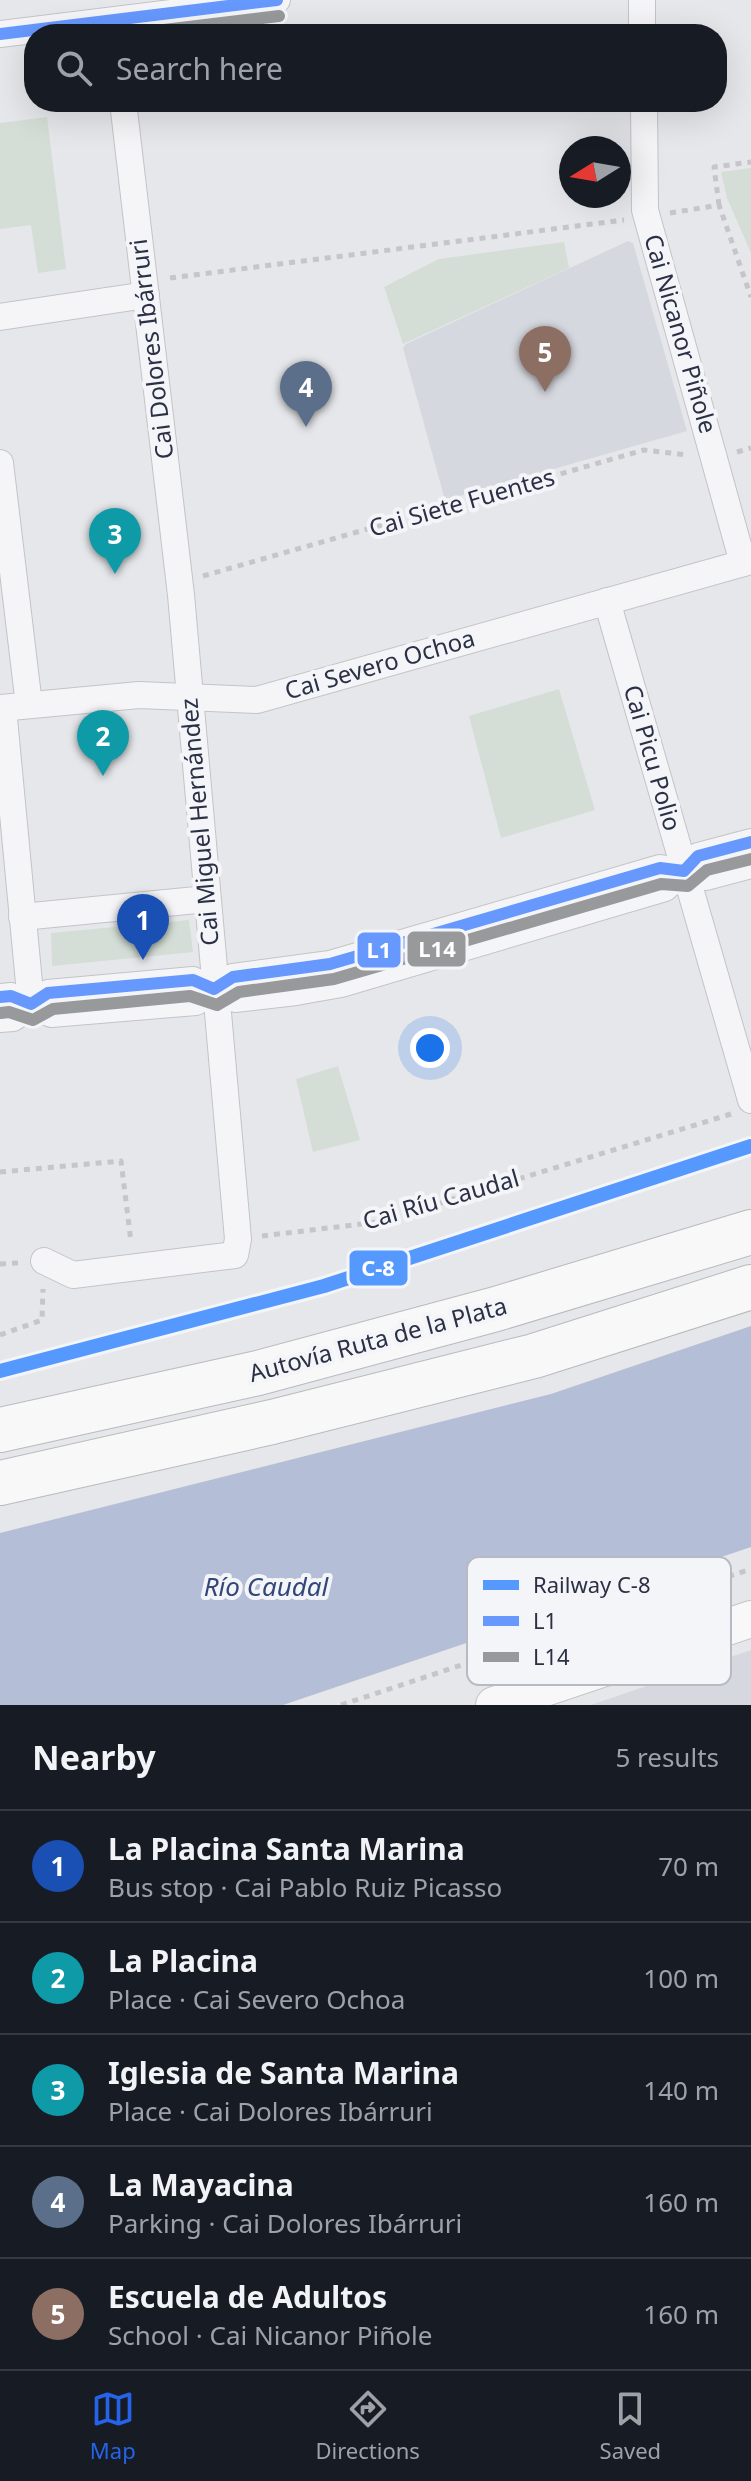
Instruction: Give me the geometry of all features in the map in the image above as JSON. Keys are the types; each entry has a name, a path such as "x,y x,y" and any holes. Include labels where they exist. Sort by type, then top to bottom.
{"highway":[{"name":"Autovía Ruta de la Plata","path":"0,1430 273,1369 496,1309 751,1232"},
{"path":"0,1483 272,1422 534,1356 751,1287"}],"street":[{"path":"71,24 277,0"},
{"path":"642,0 642,24"},
{"path":"0,34 24,31"},
{"name":"Cai Dolores Ibárruri","path":"124,112 181,595"},
{"name":"Cai Nicanor Piñole","path":"644,112 647,217 714,459 747,562"},
{"path":"0,317 145,288"},
{"path":"0,463 22,917 31,1004"},
{"name":"Cai Severo Ochoa","path":"11,707 139,695 257,700 747,562"},
{"name":"Cai Miguel Hernández","path":"181,595 238,1239"},
{"name":"Cai Picu Polio","path":"607,601 684,871 744,1106"},
{"path":"0,997 11,996 51,1014 196,1002 214,989 235,999 296,992 381,974 665,888 698,856 751,842"},
{"path":"684,871 706,877 751,865"},
{"path":"22,917 207,899"},
{"path":"0,1019 13,1018 31,1004"},
{"path":"44,1261 73,1275 235,1255 238,1239"},
{"path":"731,1626 751,1619"},
{"path":"494,1705 554,1685"}],"path":[{"path":"751,162 714,167 719,205 751,297"},
{"path":"145,288 719,205"},
{"name":"Cai Siete Fuentes","path":"181,595 200,577 644,450 714,459 751,448"},
{"name":"Cai Ríu Caudal","path":"238,1239 378,1222 744,1106"},
{"path":"0,1172 121,1161 134,1267"},
{"path":"0,1335 42,1320 44,1261"},
{"path":"731,1576 751,1569"},
{"path":"341,1705 467,1663"}],"shaded area":[{"path":"47,117 66,269 38,273 31,225 0,229 0,123"},
{"path":"751,168 751,253 727,198 721,172"},
{"path":"628,241 633,243 687,431 445,500 403,348"},
{"path":"564,242 569,268 403,344 384,287 439,259"},
{"path":"559,689 595,810 501,838 469,716"},
{"path":"189,920 193,952 52,966 51,933"},
{"path":"338,1066 360,1140 313,1152 296,1079"},
{"path":"751,1650 751,1705 591,1705 649,1685 731,1685 731,1657"}],"water":[{"name":"Río Caudal","path":"751,1326 751,1547 721,1557 467,1557 467,1643 283,1705 0,1705 0,1533 551,1394"}],"rail line":[{"name":"C-8","path":"0,1371 324,1286 751,1146"}],"transit line":[{"name":"L1","path":"81,24 277,0"},
{"name":"L14","path":"213,24 279,16"},
{"name":"L1","path":"0,34 24,31"},
{"name":"L1","path":"0,997 11,996 31,1004 48,993 193,980 214,989 233,977 330,964 660,868 684,871 698,856 751,842"},
{"name":"L14","path":"1,1013 9,1012 33,1020 53,1009 190,996 217,1005 239,992 334,979 661,884 688,886 707,870 751,859"}],"place":[{"name":"Escuela de Adultos","path":"545,392"},
{"name":"La Mayacina","path":"306,427"},
{"name":"Iglesia de Santa Marina","path":"115,574"},
{"name":"La Placina","path":"103,776"},
{"name":"La Placina Santa Marina","path":"143,960"}]}
